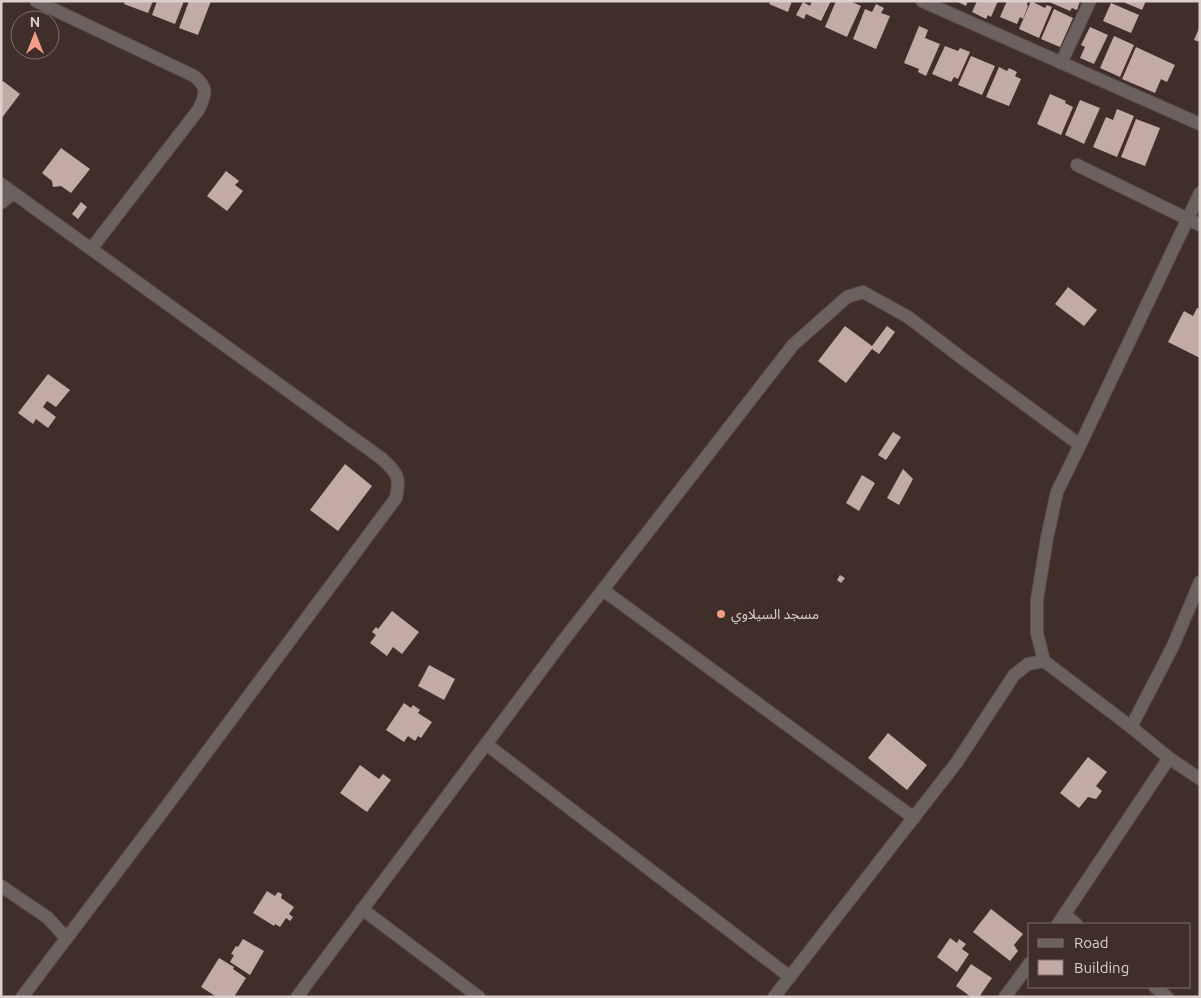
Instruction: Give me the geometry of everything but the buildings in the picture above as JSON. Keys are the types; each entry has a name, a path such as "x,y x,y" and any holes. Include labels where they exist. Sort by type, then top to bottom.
{"street":[{"path":"36,1 194,76 202,82 206,90 200,109 91,248"},
{"path":"922,1 1200,124"},
{"path":"1061,63 1090,1"},
{"path":"1077,165 1200,225"},
{"path":"1,184 381,458 394,469 398,478 396,498 22,997"},
{"path":"1,203 13,193"},
{"path":"1200,193 1057,492 1037,600 1037,633 1044,661 1169,758 1200,779"},
{"path":"297,997 603,590 793,345 846,297 863,292 908,317 1080,445"},
{"path":"1131,727 1173,646 1200,582"},
{"path":"603,590 914,818"},
{"path":"774,997 957,762 1014,674 1028,664 1044,661"},
{"path":"486,744 790,977"},
{"path":"1061,920 1169,758"},
{"path":"1,886 48,918 66,938"},
{"path":"362,909 479,997"},
{"path":"1005,997 1028,966"},
{"path":"1156,988 1167,997"}],"place":[{"name":"مسجد السيلاوي","path":"721,614"}]}
